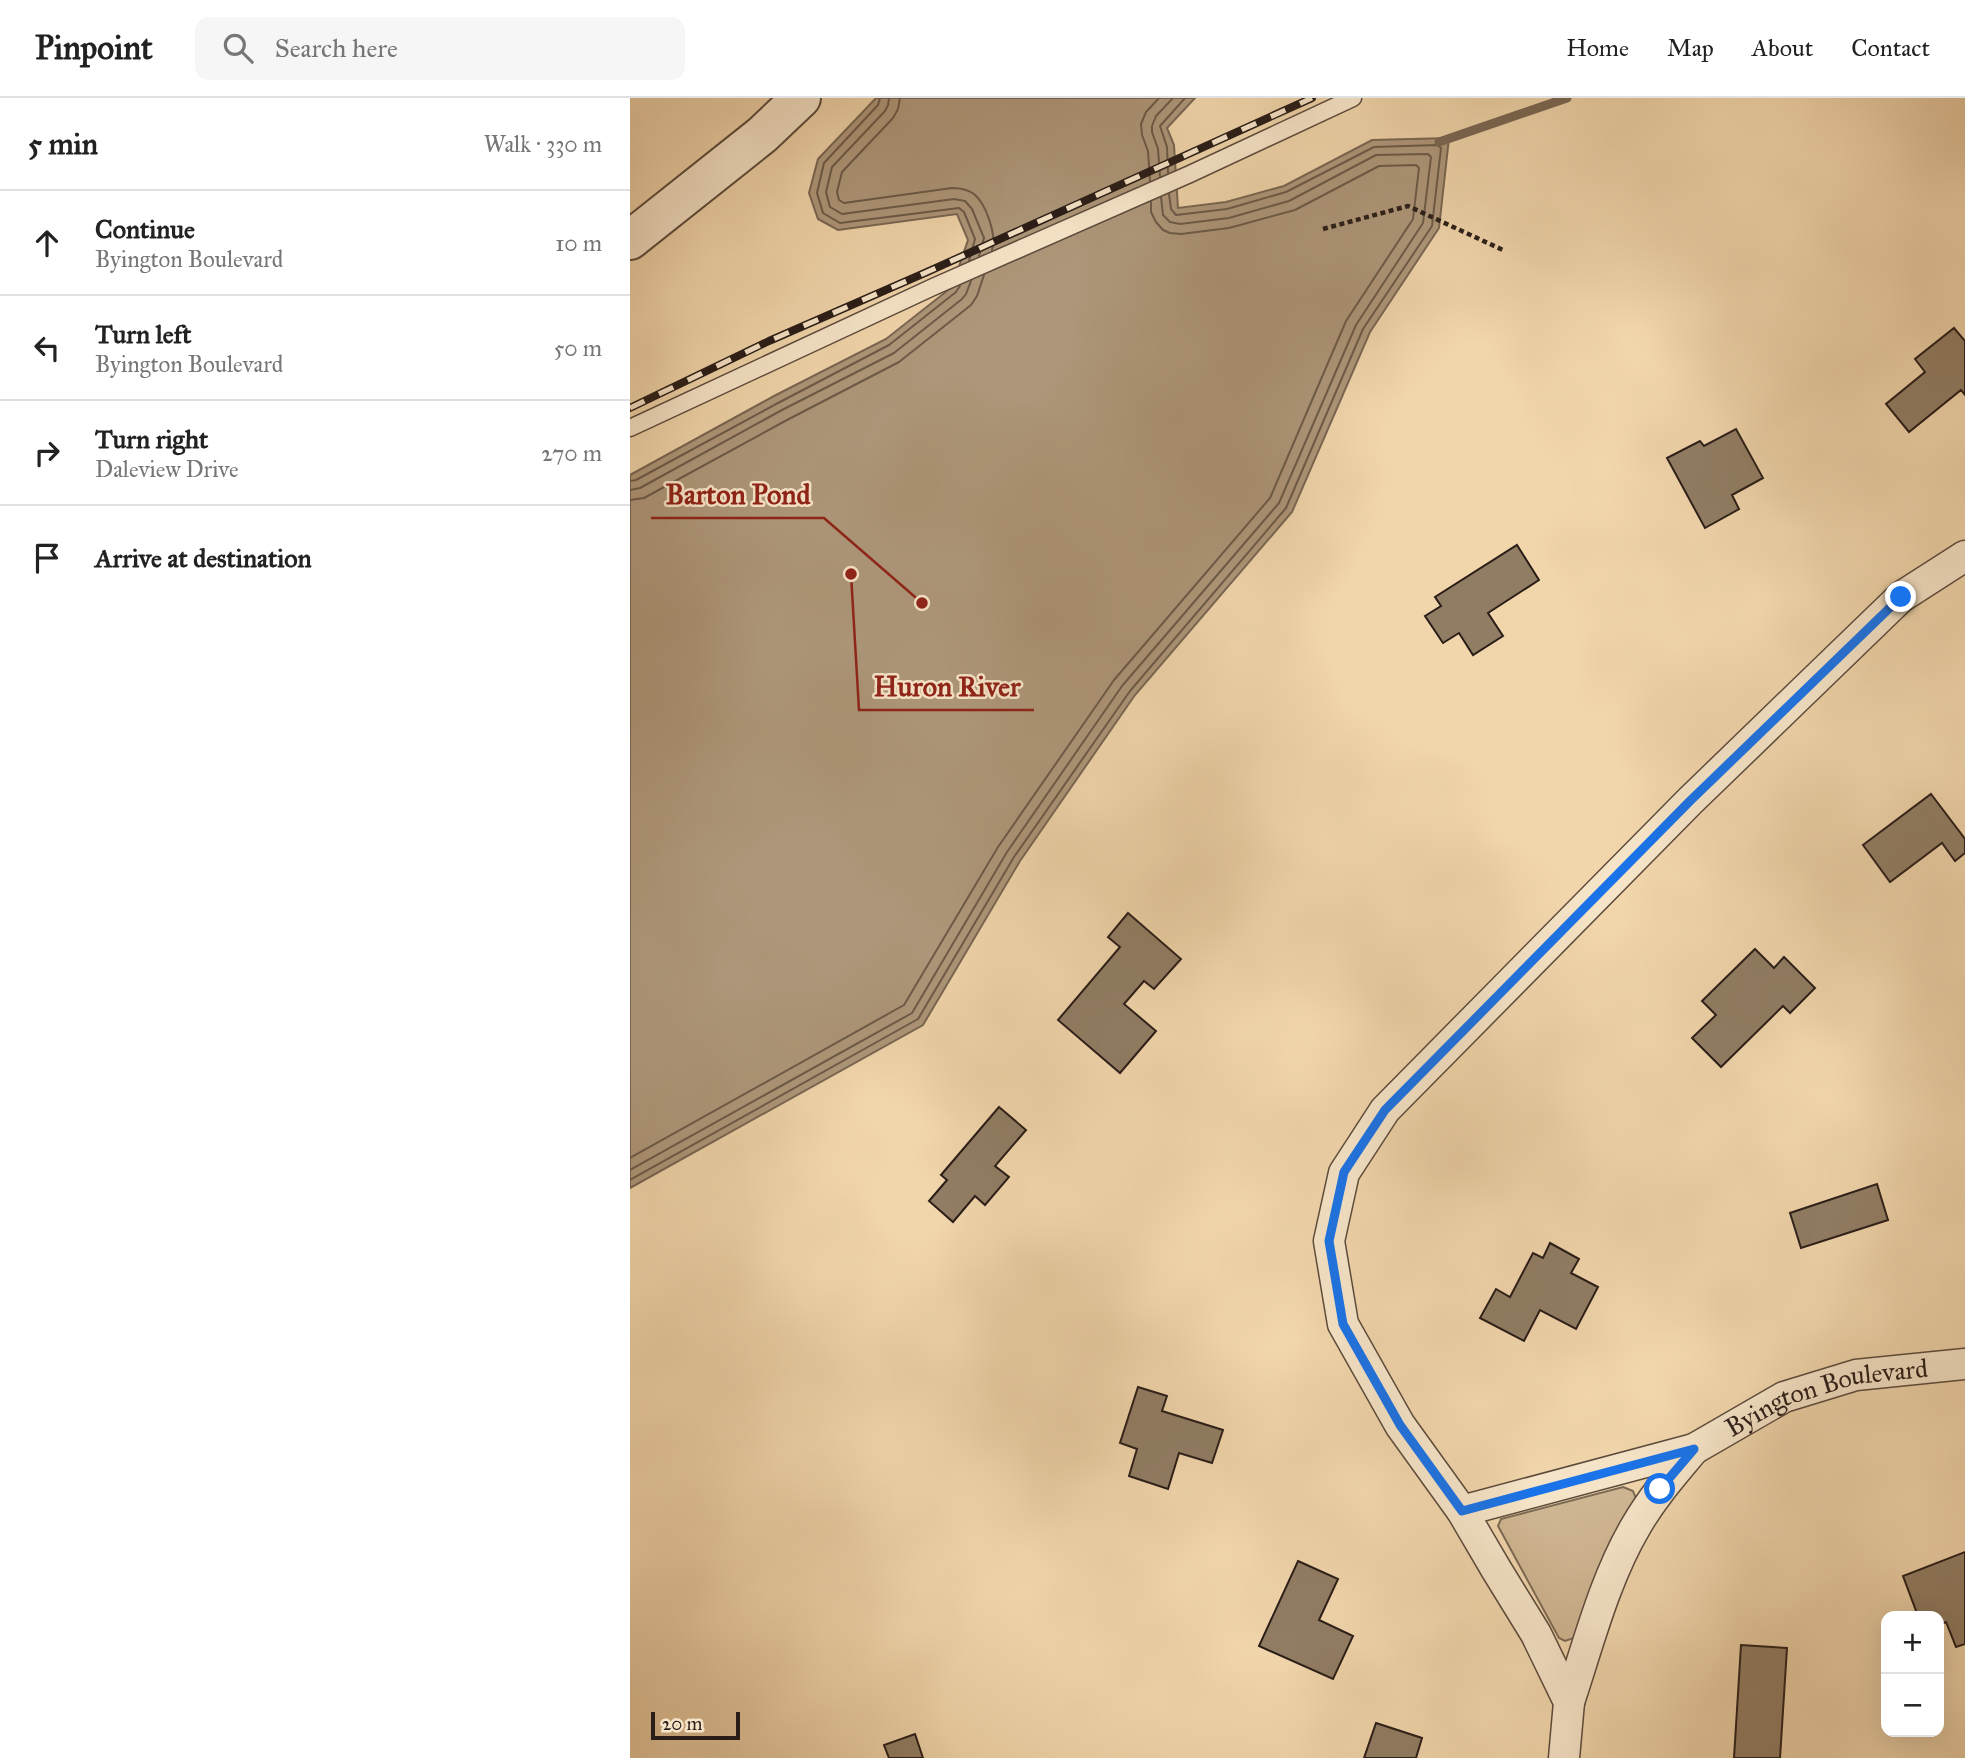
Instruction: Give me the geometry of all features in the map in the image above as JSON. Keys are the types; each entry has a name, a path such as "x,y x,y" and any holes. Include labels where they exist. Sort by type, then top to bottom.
{"street":[{"path":"630,240 762,135 801,98"},
{"path":"1569,1702 1536,1633 1462,1511 1400,1425 1343,1324 1329,1241 1344,1172 1385,1110 1690,801 1901,597 1965,556"},
{"name":"Byington Boulevard","path":"1462,1511 1694,1449 1784,1397 1856,1375 1965,1363"},
{"name":"Byington Boulevard","path":"1564,1758 1569,1702 1608,1586 1634,1528 1660,1489 1694,1449"}],"lane":[{"path":"630,428 933,287 1190,174 1353,98"}],"path":[{"path":"1323,229 1408,206 1505,251"}],"shaded area":[{"path":"1623,1487 1633,1491 1637,1501 1574,1638 1565,1641 1559,1638 1498,1526 1501,1519"}],"water":[{"path":"876,98 1195,98 1167,128 1174,145 1178,208 1226,202 1284,186 1372,140 1449,138 1439,228 1370,332 1292,512 1135,695 1020,861 923,1025 630,1188 630,475 774,396 886,339 952,287 968,240 957,214 838,230 818,219 809,193 818,159"}],"building":[{"path":"1954,328 1965,341 1965,395 1961,390 1909,432 1886,404 1925,372 1915,359"},
{"path":"1736,429 1763,478 1732,495 1739,509 1705,528 1667,458 1700,441 1704,446"},
{"path":"1517,545 1539,580 1488,613 1503,636 1473,655 1459,633 1443,643 1425,616 1441,606 1435,597"},
{"path":"1931,794 1965,839 1965,853 1955,861 1942,843 1890,882 1863,845"},
{"path":"1128,913 1181,959 1154,989 1144,981 1124,1004 1156,1031 1120,1073 1058,1020 1120,947 1108,937"},
{"path":"1755,949 1774,968 1784,957 1815,988 1790,1013 1783,1006 1721,1067 1692,1038 1716,1015 1702,1001"},
{"path":"999,1107 1026,1130 995,1166 1009,1177 985,1205 975,1196 953,1222 929,1201 947,1180 941,1175"},
{"path":"1877,1184 1888,1220 1801,1248 1790,1213"},
{"path":"1550,1243 1579,1259 1571,1273 1598,1287 1576,1329 1540,1310 1524,1341 1480,1318 1496,1289 1510,1297 1533,1253 1543,1258"},
{"path":"1138,1387 1167,1396 1162,1411 1223,1430 1212,1463 1179,1453 1168,1489 1129,1476 1137,1449 1120,1443"},
{"path":"1965,1552 1965,1644 1956,1647 1946,1622 1944,1623 1944,1611 1916,1611 1903,1576"},
{"path":"1298,1561 1338,1579 1319,1620 1353,1636 1333,1679 1259,1646"},
{"path":"1741,1645 1787,1648 1780,1758 1734,1758"},
{"path":"1376,1723 1422,1738 1416,1758 1364,1758"},
{"path":"915,1734 923,1758 889,1758 884,1745"}],"waterway":[{"path":"1439,142 1567,98"}],"railway":[{"path":"630,408 769,341 1312,98"}],"place":[{"name":"Huron River","path":"851,574"},
{"name":"Barton Pond","path":"922,603"}],"route":[{"path":"1660,1489 1694,1449 1462,1511 1400,1425 1343,1324 1329,1241 1344,1172 1385,1110 1690,801 1901,597"}]}
